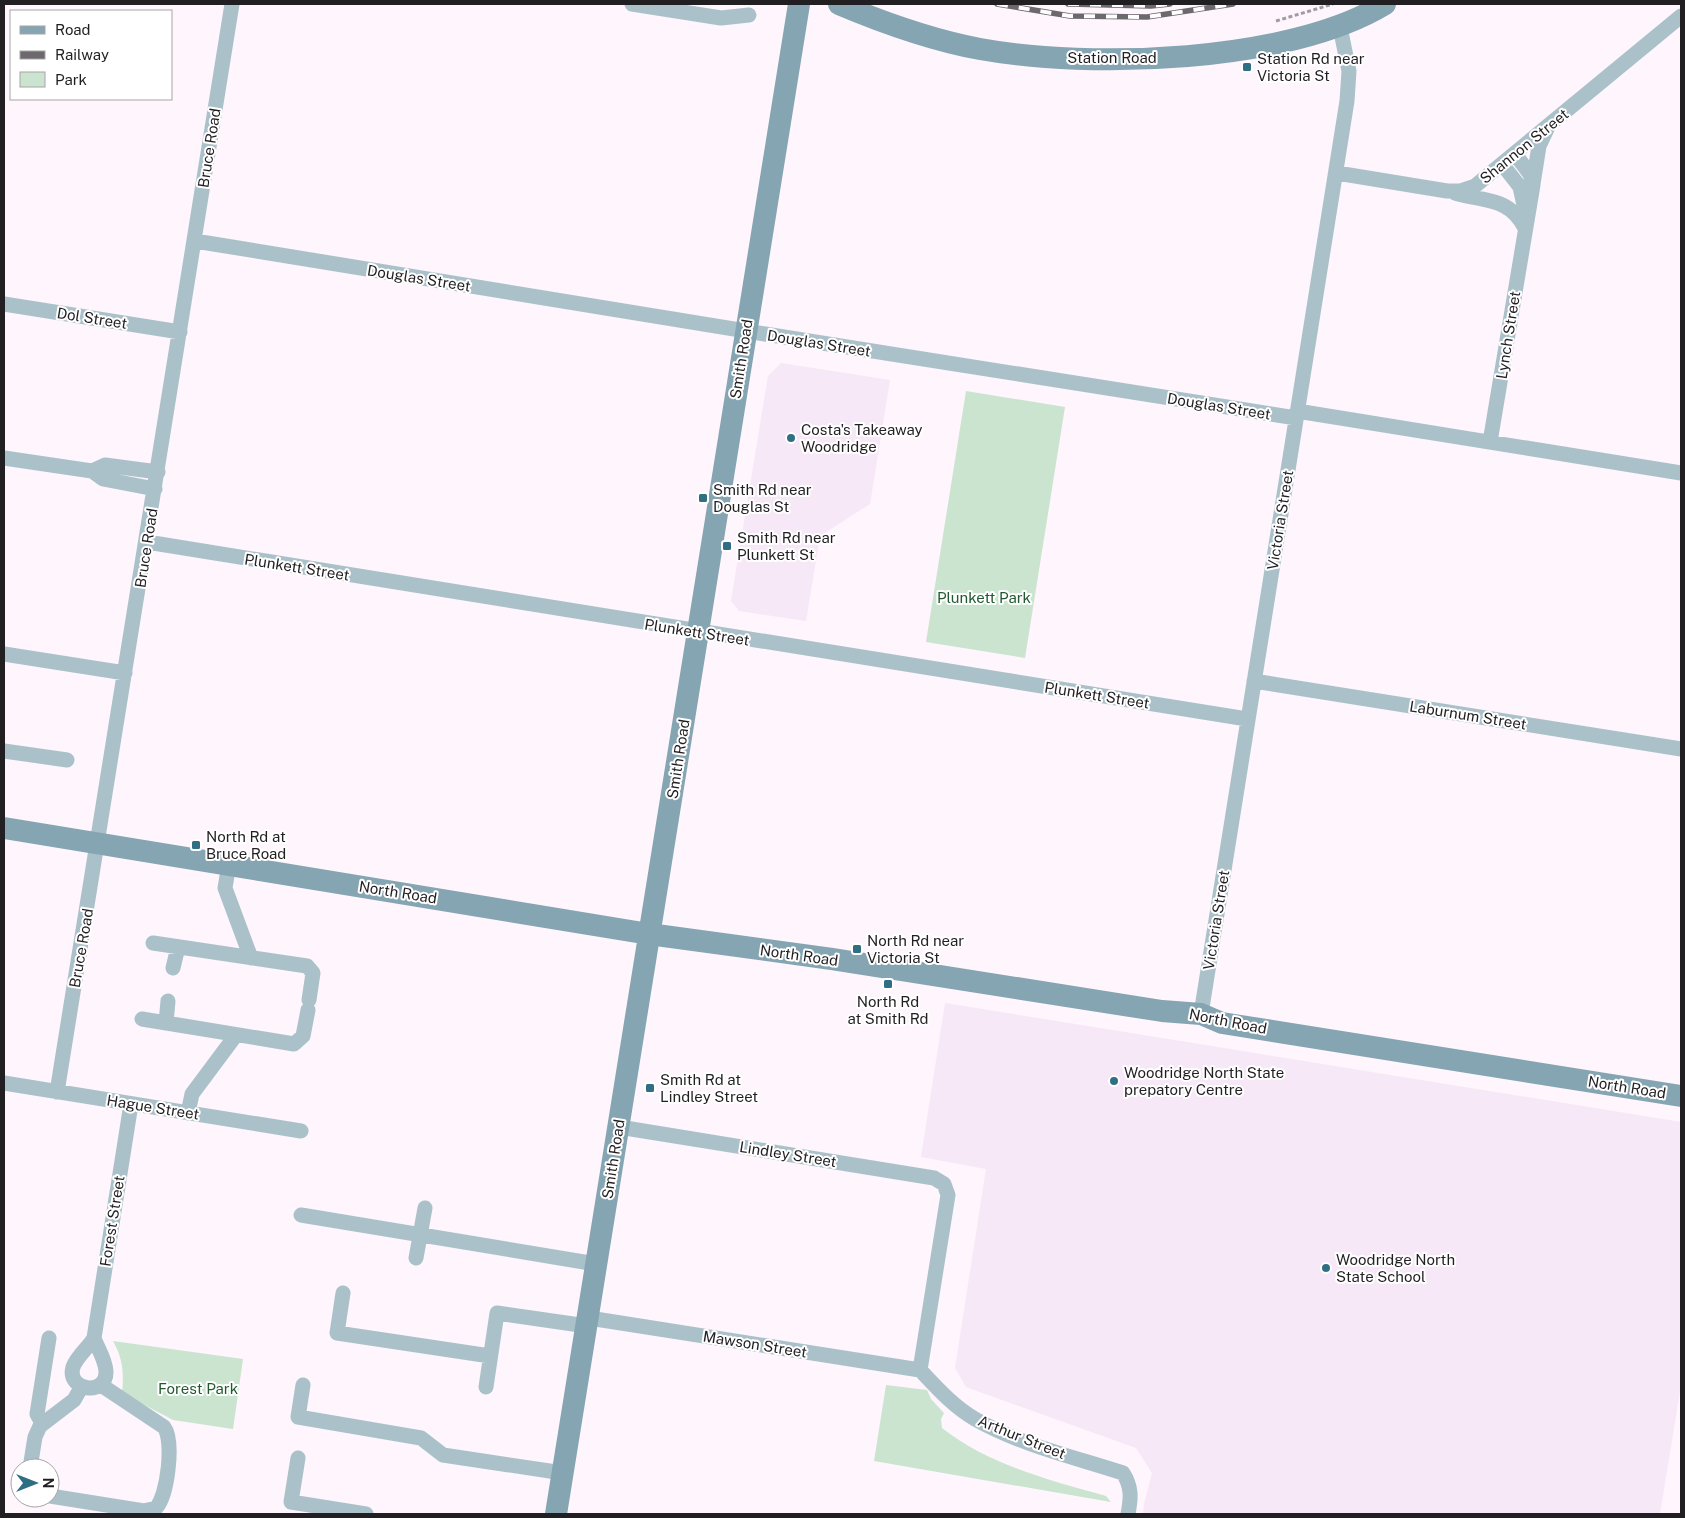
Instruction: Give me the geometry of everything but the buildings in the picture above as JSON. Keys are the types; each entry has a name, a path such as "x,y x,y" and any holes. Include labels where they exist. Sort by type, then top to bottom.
{"street":[{"name":"Bruce Road","path":"57,1092 147,542 232,4"},
{"path":"632,4 721,18 749,15"},
{"name":"Smith Road","path":"556,1514 800,4"},
{"name":"Station Road","path":"839,4 917,33 980,49 1090,58 1152,58 1253,47 1340,27 1385,4"},
{"name":"Shannon Street","path":"1337,173 1447,191 1460,191 1475,186 1681,16"},
{"name":"Victoria Street","path":"1201,1014 1247,719 1337,173 1349,71 1340,27"},
{"name":"Lynch Street","path":"1490,442 1539,146 1551,124"},
{"path":"1514,154 1530,174 1533,187"},
{"name":"Lynch Street","path":"1502,164 1520,187 1524,202 1526,226"},
{"path":"1447,191 1501,203 1517,214 1526,226"},
{"name":"Douglas Street","path":"195,241 746,331 1297,415 1490,442 1681,473"},
{"name":"Dol Street","path":"4,304 180,332"},
{"path":"4,458 92,471 102,479 155,489"},
{"path":"92,471 105,465 158,472"},
{"name":"Plunkett Street","path":"147,542 1247,719"},
{"path":"4,654 125,673"},
{"name":"Laburnum Street","path":"1254,681 1681,749"},
{"path":"4,751 67,760"},
{"name":"North Road","path":"4,828 649,934 832,959 1162,1011 1201,1014 1222,1023 1681,1096"},
{"path":"229,864 225,888 251,958"},
{"path":"142,1019 294,1044 303,1036 313,974 307,966 153,943"},
{"path":"173,968 178,946"},
{"path":"166,1023 168,1001"},
{"path":"188,1113 192,1094 236,1034"},
{"name":"Hague Street","path":"4,1083 302,1132"},
{"name":"Forest Street","path":"82,1386 73,1378 73,1368 78,1358 94,1338 131,1104"},
{"name":"Lindley Street","path":"618,1127 934,1178 944,1184 948,1195 920,1370"},
{"path":"416,1258 425,1208"},
{"path":"301,1215 421,1233 596,1264"},
{"path":"343,1294 337,1333 490,1356 486,1387"},
{"name":"Mawson Street","path":"490,1356 496,1313 588,1322 920,1370"},
{"path":"42,1423 37,1414 49,1338"},
{"path":"32,1458 35,1436 42,1423 69,1405 82,1386 96,1388 100,1385 106,1372 104,1360 94,1338"},
{"name":"Arthur Street","path":"920,1370 946,1396 974,1418 1036,1446 1123,1473 1130,1483 1131,1497 1128,1514"},
{"path":"60,1498 144,1511 156,1508 162,1499 170,1450 168,1432 164,1427 100,1385"},
{"path":"303,1386 298,1417 421,1438 443,1455 563,1473"},
{"path":"298,1458 291,1502 366,1514"}],"path":[{"path":"1274,22 1333,4"}],"shaded area":[{"path":"781,363 890,380 870,504 820,536 806,621 739,611 731,601 768,376"},
{"name":"Woodridge North State School","path":"945,1003 1681,1122 1681,1385 1660,1514 1143,1514 1152,1473 1136,1448 966,1387 955,1368 986,1169 921,1157"}],"green space":[{"name":"Plunkett Park","path":"966,391 1065,407 1025,658 926,642"},
{"name":"Forest Park","path":"113,1341 243,1359 233,1429 173,1420 122,1393 122,1366"},
{"path":"886,1385 927,1390 931,1399 944,1413 941,1419 942,1428 979,1452 1020,1470 1106,1496 1111,1502 874,1461"}],"railway":[{"path":"997,4 1070,16 1147,17 1233,4"},
{"path":"1068,4 1151,6 1170,4"}],"place":[{"name":"Station Rd near Victoria St","path":"1247,67"},
{"name":"Costa's Takeaway Woodridge","path":"791,438"},
{"name":"Smith Rd near Douglas St","path":"703,498"},
{"name":"Smith Rd near Plunkett St","path":"727,546"},
{"name":"North Rd at Bruce Road","path":"196,845"},
{"name":"North Rd near Victoria St","path":"857,949"},
{"name":"North Rd at Smith Rd","path":"888,984"},
{"name":"Woodridge North State prepatory Centre","path":"1114,1081"},
{"name":"Smith Rd at Lindley Street","path":"650,1088"},
{"name":"Woodridge North State School","path":"1326,1268"}]}
